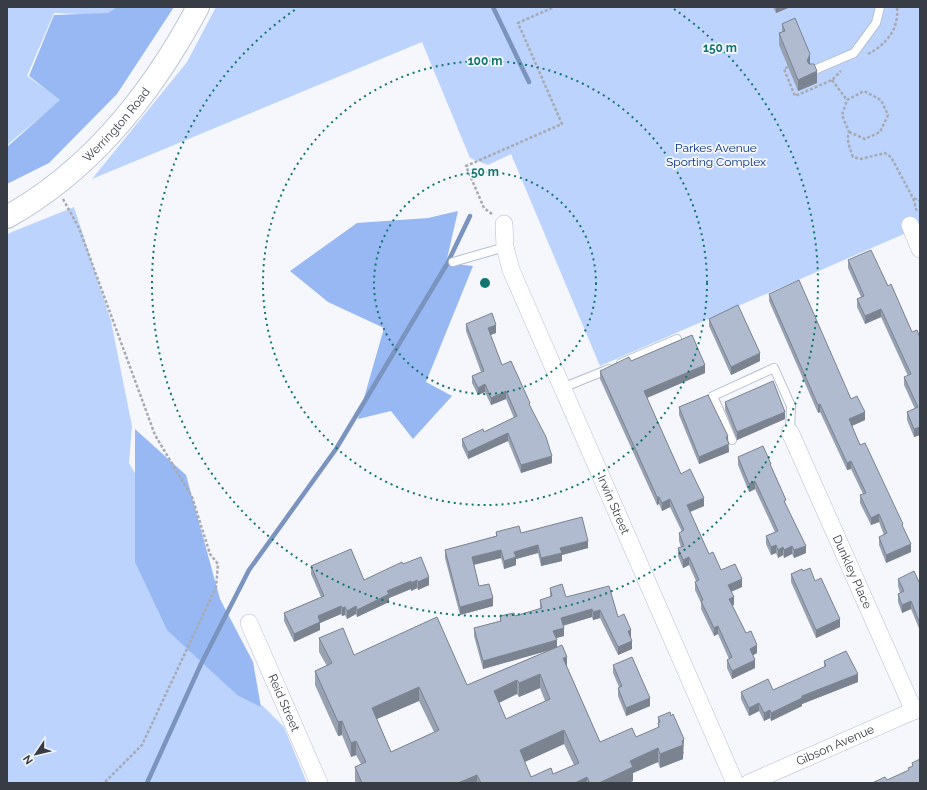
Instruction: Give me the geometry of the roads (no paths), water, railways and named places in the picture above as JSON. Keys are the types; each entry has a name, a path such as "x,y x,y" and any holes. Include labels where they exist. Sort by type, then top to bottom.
{"main road":[{"name":"Werrington Road","path":"7,217 53,186 96,151 134,108 169,60 198,7"}],"street":[{"path":"914,222 920,248"},
{"name":"Irwin Street","path":"504,224 505,247 511,270 735,783"},
{"name":"Dunkley Place","path":"790,432 917,709"},
{"name":"Reid Street","path":"249,623 319,783"},
{"name":"Gibson Avenue","path":"749,783 917,709"}],"lane":[{"path":"812,71 854,53 876,23 880,7"},
{"path":"454,262 505,247"},
{"path":"562,388 677,339"},
{"path":"732,440 713,396 774,368 791,406 790,432"}],"waterway":[{"path":"493,7 529,82"},
{"path":"147,783 201,664 249,570 336,449 447,264 470,216"}],"park label":[{"name":"Parkes Avenue Sporting Complex","path":"716,155"}]}
